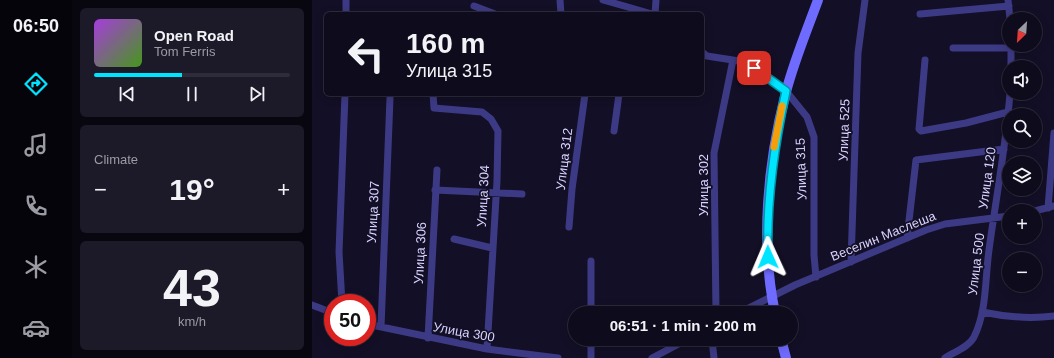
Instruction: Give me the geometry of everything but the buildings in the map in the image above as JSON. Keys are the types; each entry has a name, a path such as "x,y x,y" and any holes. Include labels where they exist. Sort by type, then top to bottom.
{"main road":[{"path":"774,306 768,243 769,191 776,132 786,91 818,0"},
{"path":"783,346 786,358"}],"street":[{"path":"346,0 346,12"},
{"path":"560,0 561,12"},
{"path":"603,0 627,11"},
{"path":"655,12 656,0"},
{"name":"Улица 525","path":"852,262 858,53 865,0"},
{"path":"920,14 1008,3"},
{"path":"474,6 490,12"},
{"path":"953,48 1002,46"},
{"name":"Улица 315","path":"704,54 707,56 733,60 754,68 786,91 807,117 814,137 814,255 816,277"},
{"name":"Улица 302","path":"716,306 714,154 733,60"},
{"path":"925,60 919,129 921,131 966,123 1002,114"},
{"path":"341,294 339,252 345,96"},
{"name":"Улица 304","path":"433,96 434,108 482,112 491,118 498,131 487,349"},
{"name":"Улица 312","path":"569,227 572,189 585,96"},
{"path":"614,131 619,96"},
{"name":"Улица 307","path":"381,327 390,98"},
{"path":"1051,207 1054,133"},
{"path":"907,238 916,160 1004,149"},
{"name":"Улица 120","path":"994,219 1004,149"},
{"name":"Улица 306","path":"428,338 437,170"},
{"path":"436,190 522,194"},
{"name":"Веселин Маслеша","path":"772,297 907,238 945,224 1002,217"},
{"name":"Улица 500","path":"982,312 994,219"},
{"path":"454,239 492,248"},
{"path":"591,261 591,306"},
{"path":"753,306 772,297"},
{"path":"312,305 324,310"},
{"path":"945,358 965,346 973,339 982,312 1015,317 1054,316"},
{"name":"Улица 300","path":"376,326 509,355 558,358"},
{"path":"591,346 591,358"},
{"path":"652,358 675,346"},
{"path":"713,346 714,358"}],"slow traffic":[{"path":"774,147 782,106"}],"route":[{"path":"754,68 786,91 776,132 769,191 768,257"}]}
